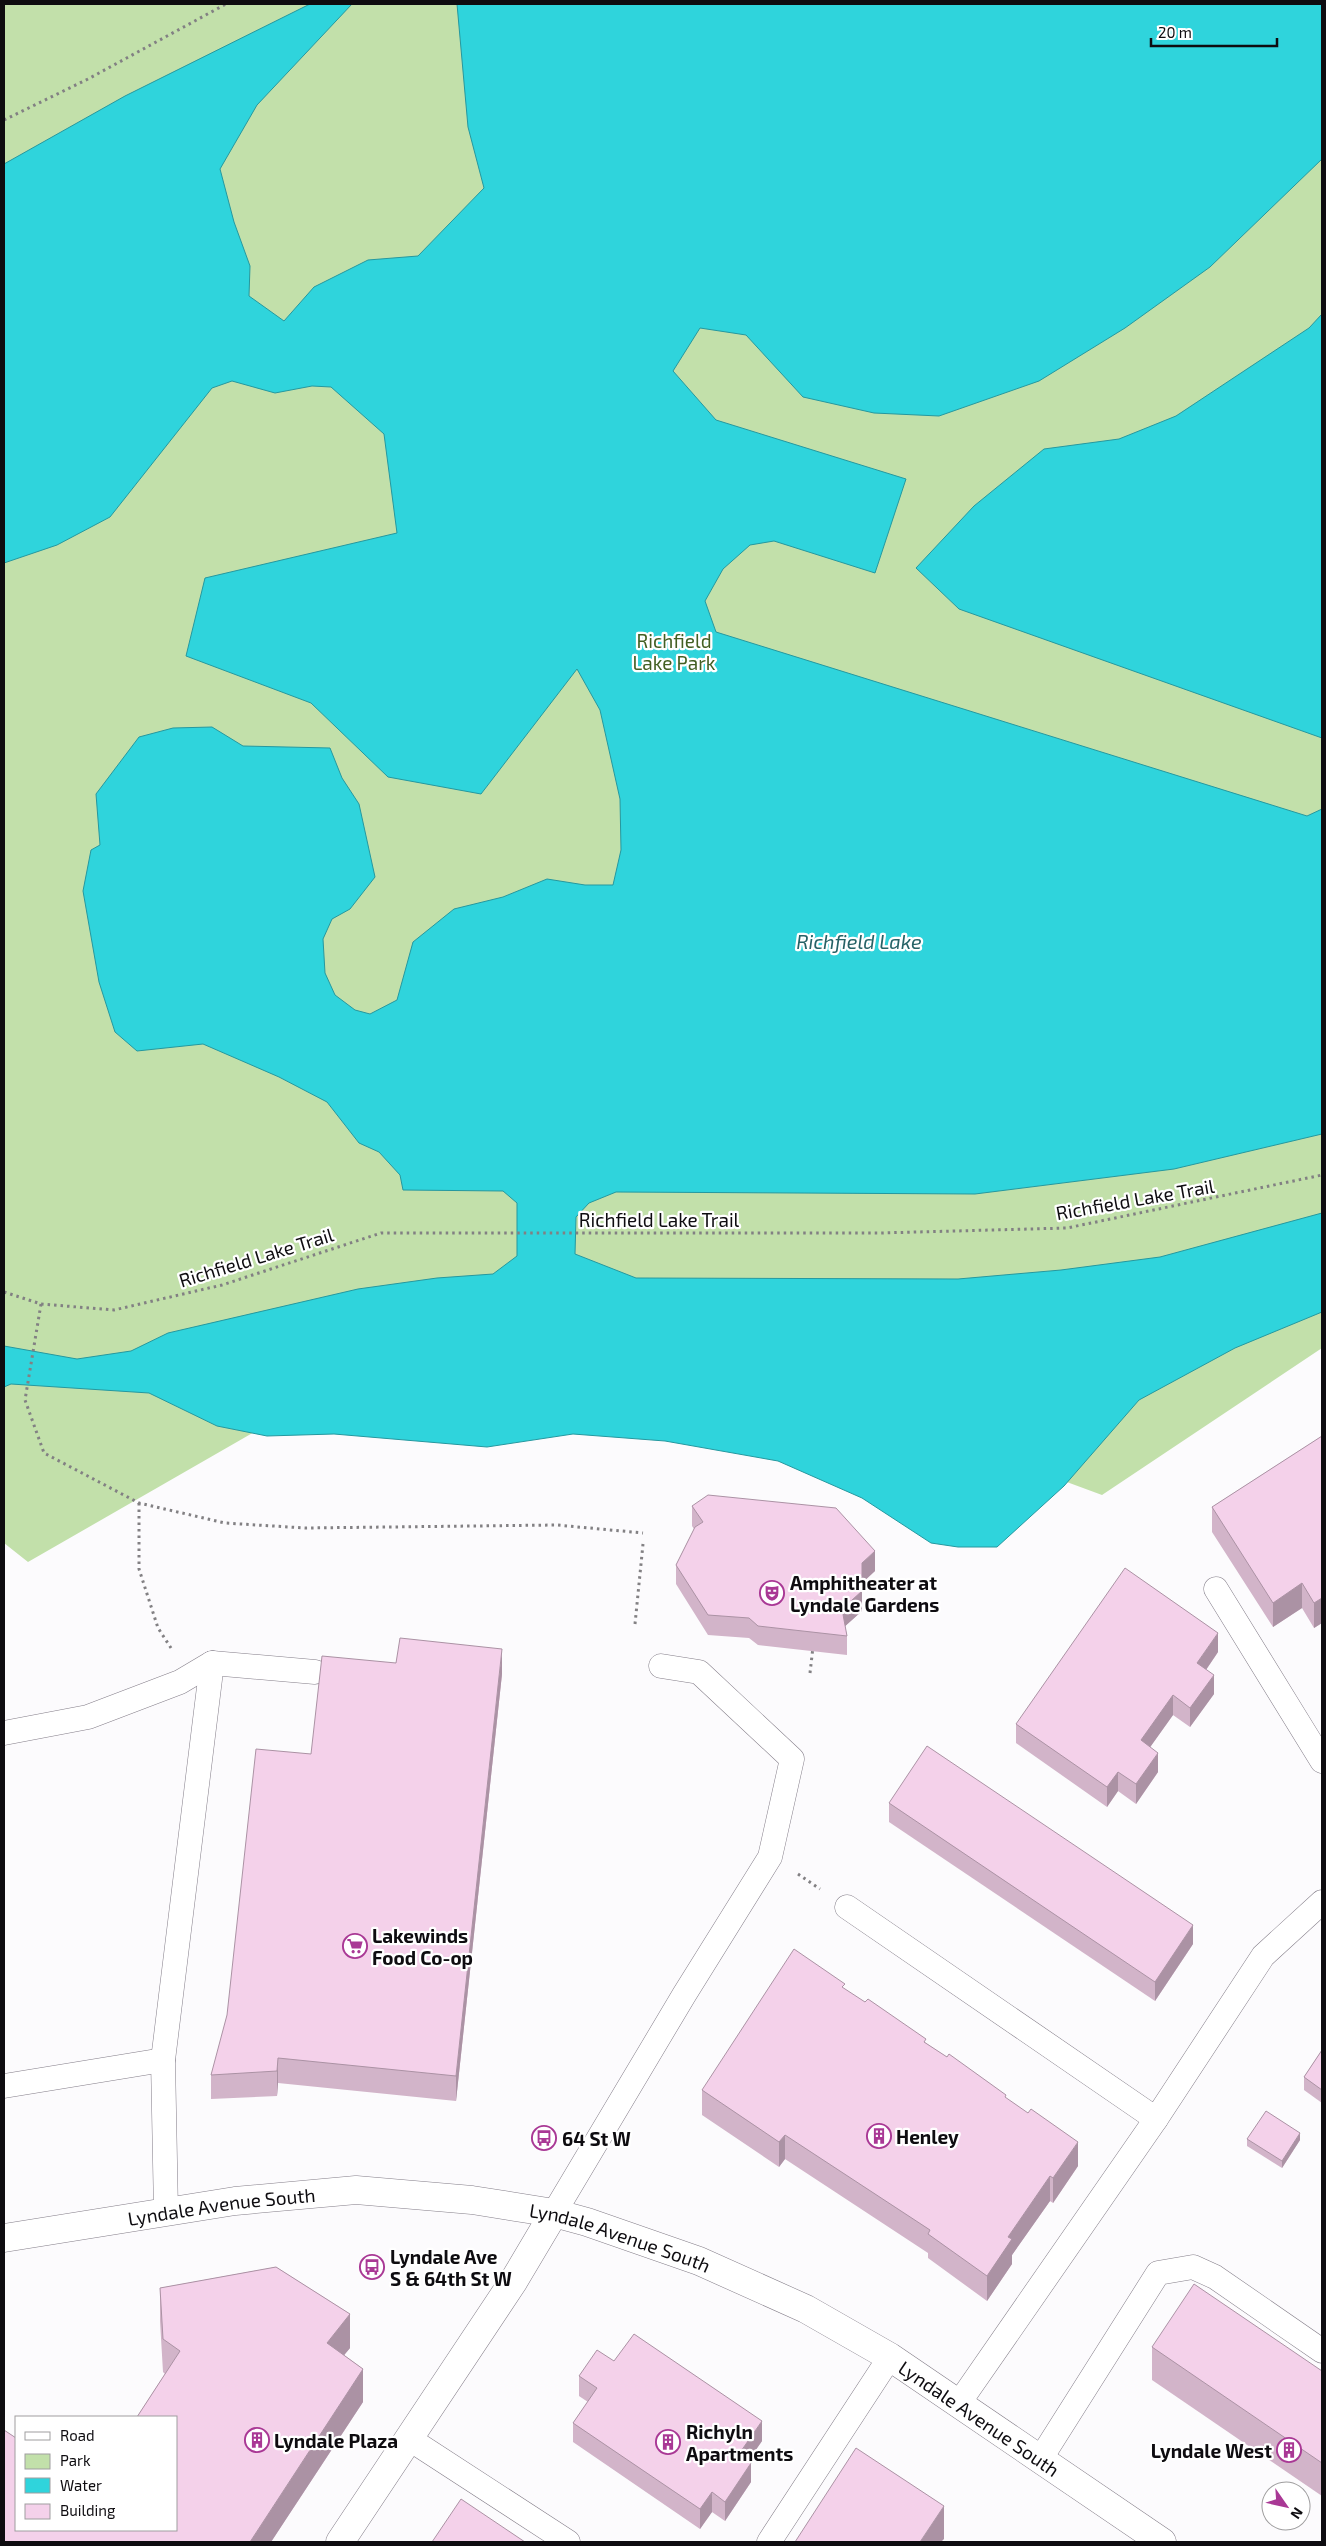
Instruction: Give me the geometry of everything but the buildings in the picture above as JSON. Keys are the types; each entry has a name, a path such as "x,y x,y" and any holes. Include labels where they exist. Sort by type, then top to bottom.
{"main road":[{"name":"Lyndale Avenue South","path":"4,2238 235,2201 356,2190 472,2200 554,2213 587,2222 699,2261 806,2309 890,2357 1162,2542"},
{"path":"340,2542 513,2282 554,2213"}],"lane":[{"path":"1216,1589 1322,1761"},
{"path":"166,2212 163,2060 212,1663"},
{"path":"4,1733 88,1717 180,1682 212,1663 315,1672"},
{"path":"554,2213 684,1995 770,1857 792,1759 699,1672 661,1666"},
{"path":"959,2403 1156,2119 1264,1956 1322,1902"},
{"path":"847,1907 1156,2119"},
{"path":"4,2086 163,2060"},
{"path":"1041,2458 1158,2273 1193,2266 1215,2277 1322,2351"},
{"path":"769,2542 890,2357"},
{"path":"408,2438 568,2542"}],"path":[{"path":"4,120 88,79 226,4"},
{"name":"Richfield Lake Trail","path":"4,1292 41,1304 114,1310 222,1284 381,1233 880,1233 1068,1228 1322,1175"},
{"path":"41,1304 25,1400 44,1453 139,1503 225,1522 305,1528 558,1524 644,1533"},
{"path":"139,1503 139,1569 158,1628 179,1660 180,1682"},
{"path":"635,1624 643,1544"},
{"path":"810,1673 813,1642"},
{"path":"770,1857 847,1907"}],"green space":[{"name":"Richfield Lake","path":"4,4 1322,4 1322,1348 1102,1495 519,1280 28,1562 4,1543"}],"water":[{"name":"Richfield Lake","path":"310,4 352,4 257,105 220,169 234,222 250,266 249,296 284,321 314,287 368,260 418,256 484,188 468,127 457,4 1322,4 1322,159 1210,267 1125,328 1039,381 939,416 874,413 803,397 746,335 700,328 673,371 716,420 906,479 875,573 774,541 750,545 723,569 705,601 716,632 1307,816 1322,809 1322,1134 1174,1169 975,1194 616,1192 589,1203 576,1217 575,1254 636,1278 958,1279 1061,1270 1160,1257 1322,1213 1322,1312 1235,1348 1139,1400 1064,1486 997,1547 958,1547 931,1543 862,1498 778,1461 665,1441 573,1434 487,1447 334,1434 267,1436 217,1426 149,1393 11,1384 4,1387 4,1346 77,1359 131,1351 168,1333 358,1289 437,1278 493,1274 517,1256 517,1203 503,1191 403,1190 400,1175 379,1152 359,1143 327,1102 279,1077 203,1044 137,1051 115,1032 99,982 83,891 91,850 100,845 96,794 139,737 173,728 212,727 243,746 330,748 342,778 359,804 375,877 350,909 332,919 323,939 325,973 335,995 355,1010 370,1014 397,1000 413,942 454,909 503,897 547,879 585,885 613,885 621,850 620,799 600,710 577,669 481,794 388,777 311,703 186,656 205,578 397,533 384,434 331,387 312,386 275,393 232,381 212,388 110,517 57,545 4,563 4,164 125,96"},
{"path":"1322,314 1322,738 959,609 916,568 974,506 1044,449 1119,439 1176,416 1309,328"}],"place":[{"name":"Amphitheater at Lyndale Gardens","path":"772,1593"},
{"name":"Lakewinds Food Co-op","path":"355,1946"},
{"name":"Henley","path":"879,2136"},
{"name":"64 St W","path":"544,2138"},
{"name":"Lyndale Ave S & 64th St W","path":"372,2267"},
{"name":"Lyndale Plaza","path":"257,2440"},
{"name":"Richyln Apartments","path":"668,2442"},
{"name":"Lyndale West","path":"1289,2450"}],"park label":[{"name":"Richfield Lake Park","path":"674,651"}]}
